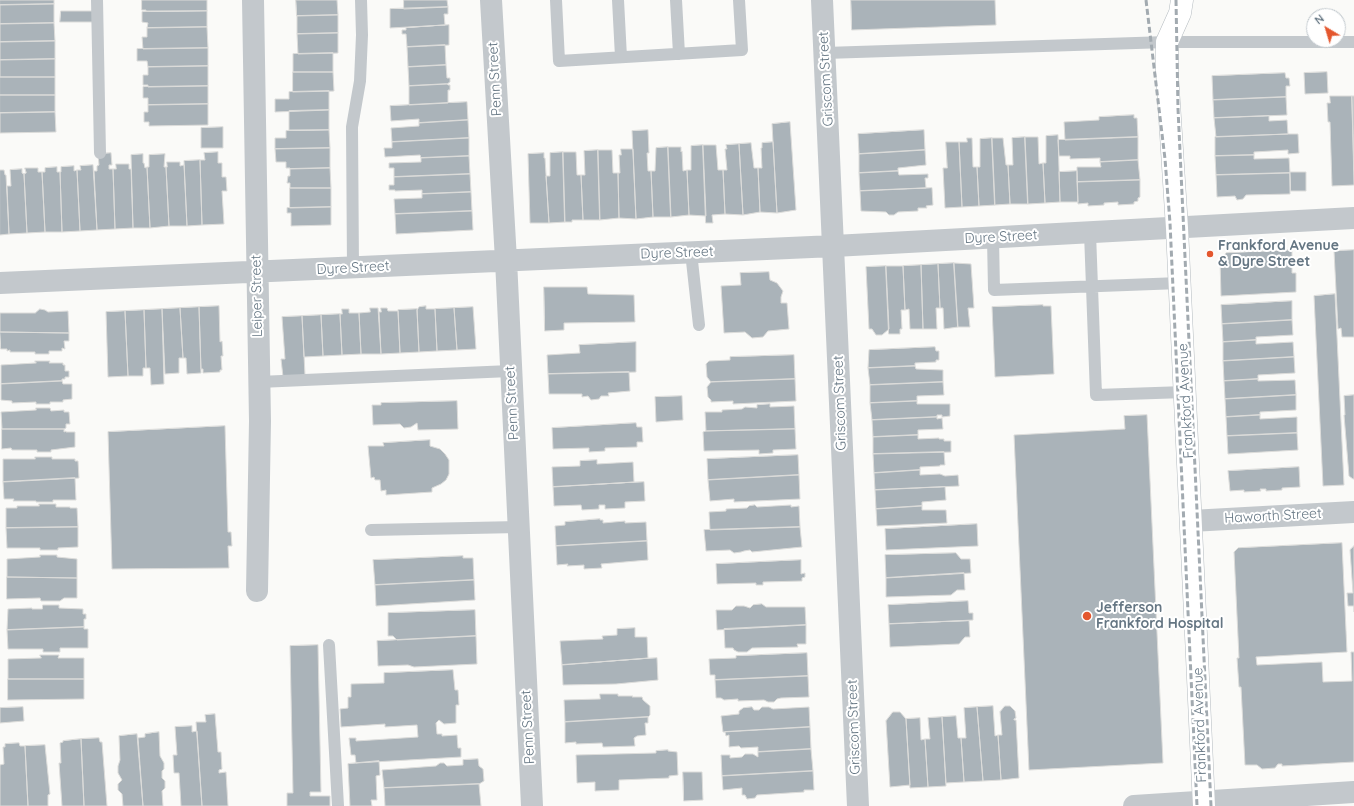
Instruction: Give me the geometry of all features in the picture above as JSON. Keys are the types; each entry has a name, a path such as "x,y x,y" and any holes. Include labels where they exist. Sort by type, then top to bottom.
{"main road":[{"name":"Frankford Avenue","path":"1182,0 1180,12 1167,42 1167,72 1180,283 1204,804"}],"street":[{"name":"Leiper Street","path":"253,0 260,421 256,592"},
{"name":"Penn Street","path":"491,0 506,260 510,371 532,806"},
{"name":"Griscom Street","path":"822,0 858,806"},
{"name":"Dyre Street","path":"0,283 834,246 1354,218"},
{"name":"Haworth Street","path":"1191,520 1354,512"},
{"path":"1134,806 1204,804 1354,792"}],"lane":[{"path":"97,0 100,153"},
{"path":"353,268 352,127 360,80 362,35 361,0"},
{"path":"556,0 559,61 742,50 739,0"},
{"path":"618,0 621,57"},
{"path":"676,0 679,54"},
{"path":"825,53 1167,42 1354,42"},
{"path":"1090,233 1096,395 1185,392"},
{"path":"993,238 994,290 1180,283"},
{"path":"691,252 699,325"},
{"path":"259,382 510,371"},
{"path":"371,530 519,527"},
{"path":"329,645 338,806"}],"building":[{"path":"0,0 54,0 54,4 0,5"},
{"path":"142,0 207,0 207,11 146,11 142,10"},
{"path":"296,0 337,0 338,15 297,16"},
{"path":"404,0 447,0 448,7 404,9"},
{"path":"851,0 995,0 996,25 852,30"},
{"path":"54,4 54,23 0,24 0,5"},
{"path":"448,7 448,14 444,14 445,25 390,28 390,9"},
{"path":"61,11 93,11 93,22 60,22"},
{"path":"207,11 207,27 147,28 148,23 142,22 142,12"},
{"path":"338,15 338,33 297,34 297,16"},
{"path":"54,23 55,41 0,42 0,24"},
{"path":"449,25 449,45 407,47 406,34 402,34 402,30 406,30 406,28"},
{"path":"207,27 208,48 143,49 142,37 147,37 147,28"},
{"path":"338,33 338,53 298,54 297,34"},
{"path":"55,41 55,59 0,60 0,42"},
{"path":"445,45 446,65 408,67 407,47"},
{"path":"208,48 208,66 148,67 147,61 137,61 137,49"},
{"path":"333,53 333,72 293,72 293,54"},
{"path":"55,59 55,77 0,77 0,60"},
{"path":"446,65 447,78 450,78 450,82 447,84 409,86 408,67"},
{"path":"208,66 208,86 148,87 148,85 143,85 143,75 148,75 148,67"},
{"path":"293,72 333,72 334,91 293,92"},
{"path":"1327,72 1328,93 1305,94 1304,73"},
{"path":"1285,73 1286,78 1289,78 1290,86 1286,86 1286,97 1213,100 1212,76"},
{"path":"0,77 55,77 55,95 0,95"},
{"path":"450,85 450,90 448,90 448,103 409,105 409,86"},
{"path":"208,86 208,104 148,105 148,98 143,98 143,87"},
{"path":"329,91 329,110 275,112 275,99 289,99 289,92"},
{"path":"0,95 55,95 55,112 0,113"},
{"path":"1330,96 1352,96 1354,185 1332,186 1330,122 1328,122 1327,103 1330,103"},
{"path":"1352,96 1354,96 1354,170"},
{"path":"1286,97 1287,115 1214,118 1213,100"},
{"path":"467,102 468,120 419,123 419,119 391,121 390,106"},
{"path":"208,104 208,125 149,126 149,122 144,122 144,112 148,112 148,105"},
{"path":"329,110 329,130 289,130 289,111"},
{"path":"55,112 56,132 0,133 0,113"},
{"path":"1134,115 1134,118 1137,118 1138,137 1065,140 1064,122 1099,120 1099,117"},
{"path":"1269,116 1269,121 1287,120 1288,134 1216,137 1214,118"},
{"path":"468,120 469,138 392,142 391,128 419,126 419,123"},
{"path":"790,122 796,210 777,213 772,124"},
{"path":"223,127 223,148 201,148 201,128"},
{"path":"329,130 330,148 275,149 275,138 286,138 286,131"},
{"path":"648,130 648,171 651,171 653,217 636,219 632,131"},
{"path":"924,130 925,150 859,154 858,134"},
{"path":"1298,134 1299,153 1288,154 1288,150 1254,152 1254,155 1215,156 1215,137"},
{"path":"1058,135 1060,202 1045,203 1043,163 1046,163 1046,136"},
{"path":"1025,137 1038,137 1039,164 1043,163 1045,203 1028,204"},
{"path":"1025,137 1028,204 1010,204 1008,165 1013,165 1012,138"},
{"path":"1138,137 1138,160 1100,162 1100,158 1070,159 1070,156 1059,156 1058,140"},
{"path":"469,138 469,156 421,158 420,155 385,157 384,148 392,148 392,142"},
{"path":"967,138 972,138 973,167 977,167 979,206 962,207 959,142 967,142"},
{"path":"992,138 995,205 979,206 977,167 980,167 980,139"},
{"path":"992,138 1003,138 1006,165 1008,165 1010,204 995,205"},
{"path":"773,142 777,213 760,212 758,168 762,168 761,148 762,143"},
{"path":"946,142 959,142 962,207 945,208 943,168 947,168"},
{"path":"751,143 754,168 758,168 760,212 743,215 739,144"},
{"path":"739,144 743,215 725,214 723,170 727,170 725,149 727,149 726,145"},
{"path":"703,145 706,216 689,215 687,170 691,170 691,146"},
{"path":"703,145 716,145 718,170 723,170 725,214 712,215 713,223 706,223"},
{"path":"668,147 681,147 683,171 687,170 689,215 671,217"},
{"path":"668,147 671,217 653,217 651,171 655,171 656,148"},
{"path":"330,148 330,168 290,169 286,168 286,162 276,162 275,149"},
{"path":"621,149 633,149 636,219 619,218 618,173 620,173 619,155 621,155"},
{"path":"598,150 600,220 583,220 581,175 585,175 584,151"},
{"path":"598,150 612,150 613,173 618,173 619,218 600,220"},
{"path":"925,150 926,165 898,168 898,171 859,173 859,154"},
{"path":"218,152 218,163 222,163 222,177 226,177 227,191 222,191 224,224 202,225 200,160 205,160 204,153"},
{"path":"563,152 576,152 577,175 581,175 583,220 572,220 572,222 565,222"},
{"path":"563,152 565,222 549,223 546,176 550,176 550,153"},
{"path":"111,153 112,165 109,165 109,169 113,169 115,229 97,230 94,171 97,171 97,166 99,165 98,154"},
{"path":"544,153 549,223 530,223 528,154"},
{"path":"143,154 143,163 145,168 147,167 150,228 133,228 131,155"},
{"path":"165,154 164,167 166,167 169,226 150,228 147,167 149,167 149,155"},
{"path":"1254,155 1254,159 1289,158 1290,173 1216,175 1215,156"},
{"path":"469,156 470,174 394,177 394,168 389,168 389,163 421,162 421,158"},
{"path":"200,160 202,225 187,226 184,161"},
{"path":"1138,160 1140,180 1077,182 1077,167 1101,167 1100,162"},
{"path":"167,162 180,162 180,166 184,165 187,226 169,226"},
{"path":"116,164 129,164 129,169 131,169 133,228 115,229 113,169 116,169"},
{"path":"93,165 97,230 80,231 77,170 81,170 80,166"},
{"path":"74,166 74,171 77,170 80,231 62,232 60,172 61,167"},
{"path":"57,167 57,172 60,172 62,232 45,232 42,172 45,172 45,168"},
{"path":"25,168 38,168 38,172 42,172 45,232 27,233"},
{"path":"330,168 331,188 290,188 290,183 287,183 288,176 290,176 290,169"},
{"path":"22,169 22,173 24,174 27,233 9,234 7,186 11,186 10,170"},
{"path":"0,170 4,170 6,175 9,234 0,235"},
{"path":"898,171 899,175 928,174 928,178 925,178 926,188 860,191 859,173"},
{"path":"1077,171 1078,202 1060,202 1059,172"},
{"path":"1290,172 1306,172 1306,191 1291,191"},
{"path":"1290,173 1290,194 1246,195 1243,199 1237,200 1235,196 1217,197 1216,175"},
{"path":"470,174 471,192 422,194 422,190 389,190 389,185 394,185 394,177"},
{"path":"1140,180 1140,197 1138,198 1138,201 1134,202 1134,204 1118,205 1118,202 1088,206 1088,203 1078,204 1077,182"},
{"path":"290,188 331,188 331,207 290,208"},
{"path":"932,188 933,205 926,206 927,208 918,208 918,211 898,212 894,215 889,215 886,212 861,211 860,191"},
{"path":"471,192 472,211 395,214 394,199 422,198 422,194"},
{"path":"331,207 331,225 291,226 291,213 287,213 287,208"},
{"path":"472,211 473,230 396,234 395,214"},
{"path":"1292,250 1292,273 1296,273 1296,292 1221,296 1220,260 1226,253"},
{"path":"1354,250 1354,337 1342,337 1341,328 1338,329 1334,251"},
{"path":"954,263 958,327 944,329 943,308 940,308 938,264"},
{"path":"954,263 971,264 974,308 968,308 970,327 958,327"},
{"path":"938,264 940,308 936,308 937,329 923,329 921,265"},
{"path":"921,265 923,329 910,329 909,309 905,310 903,266"},
{"path":"886,266 889,329 882,335 876,335 872,329 869,329 866,267"},
{"path":"886,266 903,266 905,310 901,310 902,329 900,329 900,334 889,334"},
{"path":"769,272 770,280 777,283 783,291 781,303 787,303 789,329 768,331 763,337 752,338 745,332 724,333 721,286 741,285 740,273"},
{"path":"544,287 587,287 588,294 634,295 635,322 564,323 564,330 545,331"},
{"path":"1335,294 1344,485 1323,486 1314,296"},
{"path":"1292,301 1292,320 1222,324 1221,305"},
{"path":"219,306 220,342 222,341 223,356 221,356 222,370 220,370 220,372 203,373 203,369 201,369 199,307"},
{"path":"426,306 426,309 435,309 437,351 419,352 417,310 419,307"},
{"path":"1051,306 1054,374 995,377 992,307"},
{"path":"199,307 201,373 187,374 186,358 183,358 180,308"},
{"path":"473,307 476,349 457,350 454,308"},
{"path":"180,308 183,358 179,358 179,373 165,374 162,309"},
{"path":"370,308 378,308 381,354 361,354 359,313 370,312"},
{"path":"381,308 387,308 388,311 398,311 400,353 381,354 379,312 381,312"},
{"path":"454,308 457,350 437,351 435,309"},
{"path":"40,309 48,312 68,311 69,333 0,332 0,313 35,313"},
{"path":"162,309 164,384 151,385 150,368 146,368 144,310"},
{"path":"342,309 349,309 349,313 359,313 361,354 342,355 340,314 342,314"},
{"path":"417,309 419,352 400,353 398,310"},
{"path":"144,310 146,368 143,368 143,376 128,376 125,311"},
{"path":"125,311 128,376 108,377 106,312"},
{"path":"340,314 342,355 323,356 321,315"},
{"path":"321,315 323,356 304,357 302,316"},
{"path":"302,316 305,375 283,377 281,359 285,359 282,317"},
{"path":"1292,320 1293,335 1256,337 1256,340 1223,342 1222,324"},
{"path":"0,332 69,333 69,341 64,341 65,349 62,348 62,351 49,351 49,354 35,354 35,352 10,352 10,350 7,351 7,349 1,349"},
{"path":"1256,340 1256,344 1293,342 1294,357 1223,361 1223,342"},
{"path":"636,342 636,372 548,374 547,355 580,353 579,345"},
{"path":"935,347 936,351 939,351 939,360 936,360 936,362 915,363 915,366 868,368 869,350"},
{"path":"794,355 795,379 711,382 707,377 706,364 709,361 730,360 730,357"},
{"path":"1294,357 1295,373 1258,375 1258,379 1224,381 1223,361"},
{"path":"35,361 63,363 63,365 65,365 65,371 69,371 69,377 65,377 62,381 1,384 1,365 36,363"},
{"path":"915,366 916,369 943,370 943,382 870,385 868,368"},
{"path":"629,372 630,391 608,393 609,396 601,396 599,399 591,400 588,396 582,397 582,394 549,394 548,374"},
{"path":"795,379 796,401 733,404 733,401 711,402 708,397 707,387 711,382"},
{"path":"1258,379 1258,381 1295,380 1296,395 1225,399 1224,381"},
{"path":"62,381 63,384 72,384 72,399 63,400 63,402 50,402 50,404 36,404 36,402 12,403 12,401 1,400 1,384"},
{"path":"943,382 944,395 917,396 917,401 870,403 870,385"},
{"path":"1296,395 1296,410 1260,412 1260,415 1226,417 1225,399"},
{"path":"1354,395 1353,479 1349,476 1344,396"},
{"path":"682,396 683,420 656,422 655,397"},
{"path":"457,401 458,429 418,430 417,423 411,427 404,428 400,424 373,425 372,405 381,405 381,403"},
{"path":"917,401 917,404 950,404 950,416 942,417 942,415 937,415 937,417 872,420 870,403"},
{"path":"770,404 770,407 794,406 795,429 706,431 705,412 722,412 722,410 742,409 745,407 757,408 757,405"},
{"path":"36,408 50,408 51,411 64,410 64,412 69,412 70,424 66,424 66,428 64,429 2,429 1,412 36,410"},
{"name":"Jefferson Frankford Hospital","path":"1147,415 1163,763 1029,770 1014,435 1125,429 1124,416"},
{"path":"1260,415 1260,419 1297,417 1297,433 1227,436 1226,417"},
{"path":"937,417 937,419 942,418 943,429 918,430 918,435 873,437 872,420"},
{"path":"636,423 637,427 642,427 643,442 637,442 637,447 605,448 605,451 589,452 589,448 553,449 552,428"},
{"path":"225,426 228,532 231,532 232,546 228,546 229,568 112,569 108,432"},
{"path":"2,429 64,429 64,432 75,432 75,447 51,450 51,452 37,452 37,450 12,450 11,448 2,449"},
{"path":"795,429 796,449 773,450 773,453 759,454 759,450 704,451 703,432 706,431"},
{"path":"1297,433 1298,450 1228,454 1227,436"},
{"path":"918,435 918,439 939,438 944,439 944,441 951,441 951,452 873,454 873,437"},
{"path":"430,440 430,446 440,449 449,460 449,474 446,480 432,488 432,492 386,495 386,490 381,491 380,480 375,480 374,477 371,478 368,446 384,446 383,443"},
{"path":"944,452 945,465 920,467 920,470 874,473 873,454"},
{"path":"798,455 799,475 708,480 707,459"},
{"path":"35,457 75,459 75,461 78,461 79,478 3,482 3,459 35,459"},
{"path":"597,460 597,464 633,462 634,482 553,487 552,467 580,466 580,461"},
{"path":"1299,467 1300,487 1266,491 1266,489 1260,489 1261,491 1230,491 1228,471"},
{"path":"920,470 920,475 958,475 959,486 875,490 874,473"},
{"path":"799,475 800,499 734,502 734,499 710,501 708,480"},
{"path":"75,478 76,500 36,502 4,499 3,482"},
{"path":"644,482 645,501 625,502 625,508 605,509 605,505 599,505 599,509 582,510 581,505 554,506 553,487"},
{"path":"945,487 946,500 922,502 922,506 876,509 875,490"},
{"path":"39,504 56,504 56,507 77,508 78,527 6,528 6,508 17,508 17,506 39,506"},
{"path":"755,505 757,507 799,506 800,527 710,530 709,512 726,511 726,509 747,508"},
{"path":"922,506 922,510 946,510 947,523 877,526 876,509"},
{"path":"603,520 603,523 625,521 625,523 646,522 647,541 556,546 555,526 565,525 565,522"},
{"path":"977,524 978,546 886,550 885,529"},
{"path":"78,527 78,547 58,548 58,550 40,550 40,548 7,548 6,528"},
{"path":"800,527 802,547 752,552 750,550 734,553 730,550 706,551 704,530"},
{"path":"647,541 648,560 601,564 602,568 584,569 584,565 557,565 556,546"},
{"path":"1342,543 1347,652 1256,657 1257,665 1322,662 1323,682 1352,681 1351,652 1354,652 1354,762 1282,766 1282,764 1278,764 1275,768 1262,769 1257,765 1245,765 1241,687 1239,687 1237,658 1239,658 1234,552 1238,548"},
{"path":"1354,546 1354,606 1348,606 1347,593 1353,593 1350,550"},
{"path":"956,553 961,559 970,559 971,573 886,578 885,555"},
{"path":"40,555 57,555 57,557 77,559 77,578 7,577 7,559 40,557"},
{"path":"463,556 463,558 473,558 474,580 375,585 373,560"},
{"path":"801,560 801,574 805,573 805,577 802,578 802,581 763,582 763,585 756,585 756,583 717,584 716,564"},
{"path":"964,573 965,590 957,590 951,595 886,597 886,578"},
{"path":"7,577 77,578 77,598 64,598 60,601 41,601 40,598 7,599"},
{"path":"474,580 475,600 376,606 375,585"},
{"path":"968,601 969,613 973,613 973,620 889,624 888,605"},
{"path":"762,604 766,607 805,607 806,625 717,630 716,610 732,610 736,606 750,608 753,605"},
{"path":"43,605 59,605 59,608 83,609 83,614 86,614 86,619 84,619 84,627 7,630 8,609 42,609"},
{"path":"475,610 476,636 397,640 393,636 388,636 388,613"},
{"path":"969,621 970,637 965,637 959,644 890,647 889,624"},
{"path":"806,625 806,644 797,644 798,647 752,648 747,652 738,652 733,648 725,648 724,629"},
{"path":"84,627 84,629 88,629 88,648 60,648 60,652 43,652 43,649 8,649 7,630"},
{"path":"635,628 635,637 647,637 648,658 562,665 560,641 603,639 602,636 617,635 617,629"},
{"path":"476,636 477,664 414,667 408,665 378,666 377,641"},
{"path":"318,645 321,792 310,792 310,796 330,796 330,806 287,806 287,793 293,793 290,646"},
{"path":"807,653 808,676 715,680 715,675 710,675 709,659 736,658 736,656"},
{"path":"40,655 59,655 58,658 84,658 84,679 8,679 8,659 41,658"},
{"path":"657,658 658,680 616,684 563,685 562,665"},
{"path":"453,670 455,690 458,690 459,705 456,705 456,723 444,724 439,720 436,723 437,734 442,734 442,736 457,735 458,748 461,748 461,757 356,763 355,755 351,755 349,738 356,738 356,741 418,737 417,725 385,727 385,724 341,727 340,709 348,708 348,697 351,697 351,684 384,683 384,673"},
{"path":"808,676 809,697 781,698 774,702 764,700 738,701 738,699 724,700 721,698 716,698 715,680"},
{"path":"8,679 84,679 84,699 8,700"},
{"path":"600,694 618,694 618,696 642,697 643,700 650,706 650,715 648,717 565,722 564,700 600,699"},
{"path":"993,706 995,736 998,735 1001,780 983,781 977,707"},
{"path":"1005,706 1010,706 1015,711 1016,718 1014,720 1016,720 1019,778 1001,780 998,735 1002,735 1000,712"},
{"path":"23,707 24,721 0,723 0,708"},
{"path":"752,707 754,710 759,710 762,707 769,707 773,709 809,707 810,727 723,732 721,716 739,714 739,711 743,708"},
{"path":"977,707 983,781 964,782 961,738 966,738 964,708"},
{"path":"893,712 900,712 906,719 910,785 890,787 886,721"},
{"path":"215,714 218,752 221,752 222,769 219,770 219,773 226,772 228,806 202,806 196,722 206,722 205,715"},
{"path":"956,716 958,738 961,738 964,782 946,783 942,717"},
{"path":"648,717 648,723 645,723 646,735 637,736 634,738 635,746 603,747 602,743 565,743 565,722"},
{"path":"942,717 946,786 928,787 925,739 930,739 928,718"},
{"path":"920,718 921,740 925,739 928,787 910,788 906,719"},
{"path":"192,726 192,732 197,731 202,806 181,806 179,773 174,773 173,755 177,755 175,727"},
{"path":"810,727 811,749 758,752 758,747 729,747 729,735 726,736 725,732"},
{"path":"159,732 160,756 164,763 162,778 165,781 165,788 162,791 163,806 143,806 138,738 145,737 145,734"},
{"path":"137,734 143,806 123,806 122,794 118,790 118,784 122,780 118,773 120,760 119,736"},
{"path":"99,738 100,742 102,742 107,806 84,806 81,739"},
{"path":"81,739 84,806 62,806 59,763 61,763 60,743 63,741"},
{"path":"19,743 20,746 25,746 28,806 0,806 0,765 4,764 3,747 5,747 5,744"},
{"path":"45,745 50,794 48,795 48,806 28,806 25,746"},
{"path":"811,749 813,771 722,776 721,755 730,755 730,758 742,757 745,754 753,754 758,757 758,752"},
{"path":"668,750 677,752 678,775 669,776 669,778 619,780 619,790 595,791 595,782 577,783 576,755 656,753 656,751"},
{"path":"478,759 479,766 483,769 484,781 479,784 384,788 382,770 436,766 440,763 444,763 447,766 463,765 463,760"},
{"path":"379,761 380,775 376,776 377,800 371,800 372,806 350,806 348,764"},
{"path":"813,771 814,790 757,795 755,798 747,799 745,795 742,795 742,788 723,790 722,776"},
{"path":"683,772 702,772 703,800 684,801"},
{"path":"479,784 481,806 385,806 384,788"}],"railway":[{"path":"1146,0 1165,159 1170,223 1197,806"},
{"path":"1176,0 1178,109 1211,806"}],"place":[{"name":"Frankford Avenue & Dyre Street","path":"1210,254"},
{"name":"Jefferson Frankford Hospital","path":"1087,616"}]}
